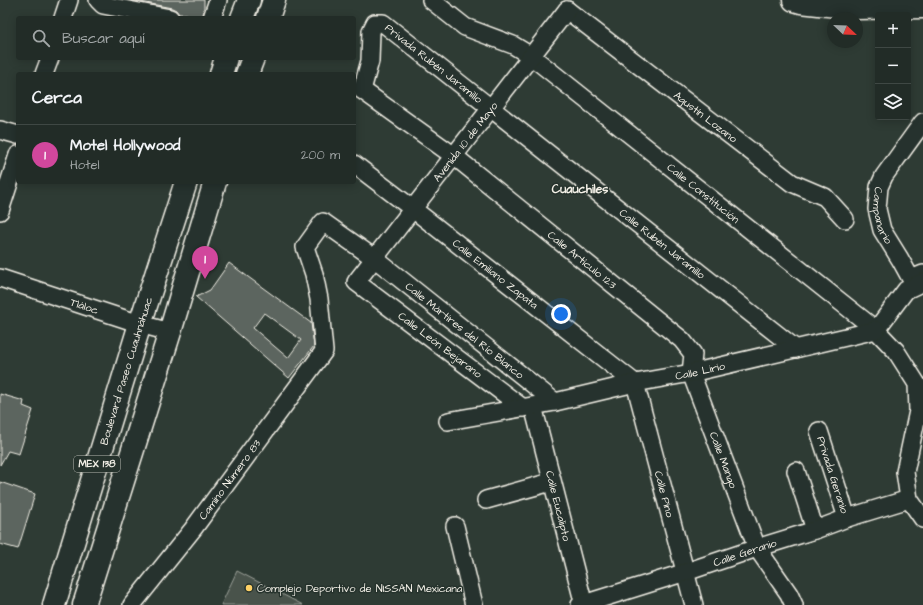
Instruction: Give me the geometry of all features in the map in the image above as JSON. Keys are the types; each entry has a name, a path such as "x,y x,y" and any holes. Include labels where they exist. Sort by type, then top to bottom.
{"main road":[{"path":"243,16 248,0"},
{"path":"269,16 274,0"},
{"path":"794,0 856,8 923,7"},
{"path":"221,72 225,60"},
{"path":"248,72 252,60"},
{"name":"Boulevard Paseo Cuauhnáhuac","path":"54,605 140,324 185,184"},
{"name":"MEX 138","path":"84,605 170,332 214,184"}],"street":[{"path":"64,16 69,0"},
{"path":"98,0 103,4 160,16"},
{"path":"213,16 218,0"},
{"name":"Calle Constitución","path":"431,0 465,27 513,45 531,56 876,330 896,351 917,384 918,411 905,472 909,499"},
{"name":"Avenida 10 de Mayo","path":"356,282 531,56 565,5"},
{"name":"Agustín Lozano","path":"565,5 792,183 825,197 845,219"},
{"name":"Privada Rubén Jaramillo","path":"358,92 370,61 371,30 375,23 383,23 491,108"},
{"path":"45,72 49,60"},
{"name":"Calle Artículo 123","path":"358,92 454,156 682,340 693,354 691,372"},
{"name":"Calle Rubén Jaramillo","path":"491,108 796,349"},
{"name":"Campanario","path":"923,122 884,176 879,187 877,209 882,230 911,279 923,274"},
{"path":"0,130 16,134"},
{"path":"0,211 16,161"},
{"name":"Calle Emiliano Zapata","path":"356,166 635,383"},
{"name":"Calle Mártires del Río Blanco","path":"324,351 319,299 314,274 305,247 323,222 374,258 555,402"},
{"name":"Tláloc","path":"0,278 140,324 170,332"},
{"name":"Calle León Bejarano","path":"356,282 528,408"},
{"path":"876,330 906,290 923,282"},
{"name":"Calle Lirio","path":"448,421 528,408 876,330"},
{"name":"Camino Número 83","path":"132,605 193,529 324,351"},
{"name":"Calle Mango","path":"691,372 757,548 789,594 794,605"},
{"name":"Calle Pino","path":"635,383 694,605"},
{"name":"Calle Eucalipto","path":"528,408 552,482 583,605"},
{"name":"Privada Geranio","path":"819,430 847,518"},
{"path":"796,471 815,530"},
{"path":"486,500 552,482"},
{"path":"909,499 923,519"},
{"name":"Calle Geranio","path":"583,605 909,499"},
{"path":"455,526 474,605"}],"shaded area":[{"name":"Complejo Deportivo de NISSAN Mexicana","path":"237,571 303,605 221,605"}],"building":[{"path":"130,0 204,0 203,16 187,16 187,14 179,14 172,8"},
{"path":"229,263 311,323 314,346 289,378 196,297 210,290","holes":["264,313 301,340 288,358 253,328"]},
{"path":"0,394 24,401 23,406 33,410 19,454 8,451 0,465"},
{"path":"0,482 35,494 18,549 0,544"}],"place":[{"name":"Motel Hollywood","path":"205,279"},
{"name":"Complejo Deportivo de NISSAN Mexicana","path":"249,588"}],"district":[{"name":"Cuauchiles","path":"580,189"}]}
